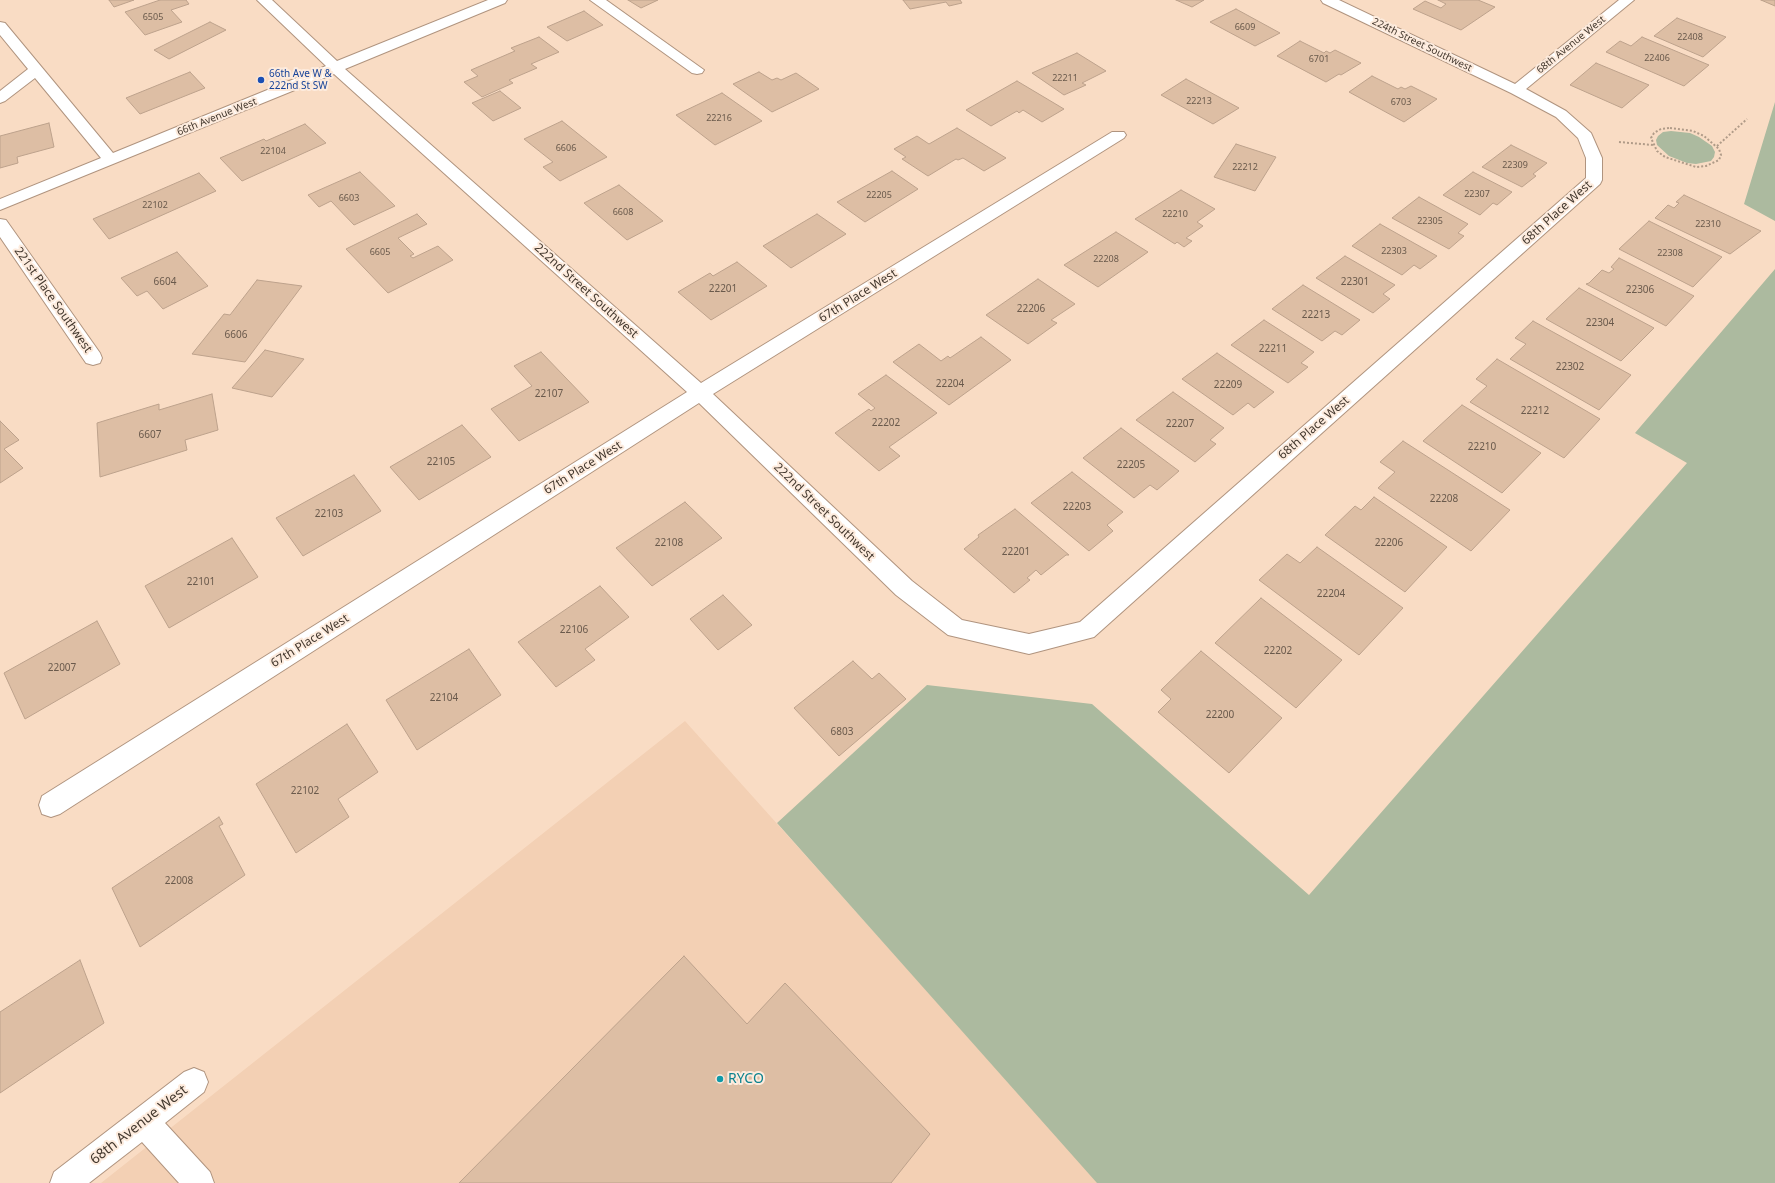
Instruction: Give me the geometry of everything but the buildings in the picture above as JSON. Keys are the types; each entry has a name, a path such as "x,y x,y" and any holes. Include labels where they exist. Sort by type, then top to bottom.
{"street":[{"name":"222nd Street Southwest","path":"264,0 336,68 700,393 904,588"},
{"name":"66th Avenue West","path":"0,205 500,0"},
{"path":"597,0 697,70"},
{"name":"68th Avenue West","path":"1516,90 1627,0"},
{"name":"224th Street Southwest","path":"1333,1 1516,90"},
{"path":"0,26 110,160"},
{"path":"0,98 36,70"},
{"name":"68th Place West","path":"904,588 956,628 1029,644 1086,630 1594,180 1594,158 1585,136 1561,114 1516,90"},
{"name":"67th Place West","path":"51,805 700,393 1118,135"},
{"name":"221st Place Southwest","path":"0,224 93,358"},
{"name":"68th Avenue West","path":"65,1183 194,1082"},
{"path":"143,1122 199,1183"}],"path":[{"path":"1717,146 1747,119"},
{"path":"1670,128 1693,131 1704,136 1717,146 1721,155 1719,160 1706,166 1696,167 1674,162 1657,151 1651,138 1654,133 1670,128"},
{"path":"1614,142 1653,145"}],"shaded area":[{"path":"685,721 1099,1183 101,1183"}],"green space":[{"path":"1775,102 1775,221 1744,204"},
{"path":"1671,131 1690,133 1699,137 1712,146 1715,152 1714,157 1711,161 1696,164 1687,163 1669,156 1657,145 1656,140 1663,132"},
{"path":"1775,269 1775,1183 1097,1183 777,823 927,685 1092,704 1309,895 1687,463 1635,433"}],"place":[{"name":"66th Ave W & 222nd St SW","path":"261,80"},
{"name":"RYCO","path":"720,1079"}]}
